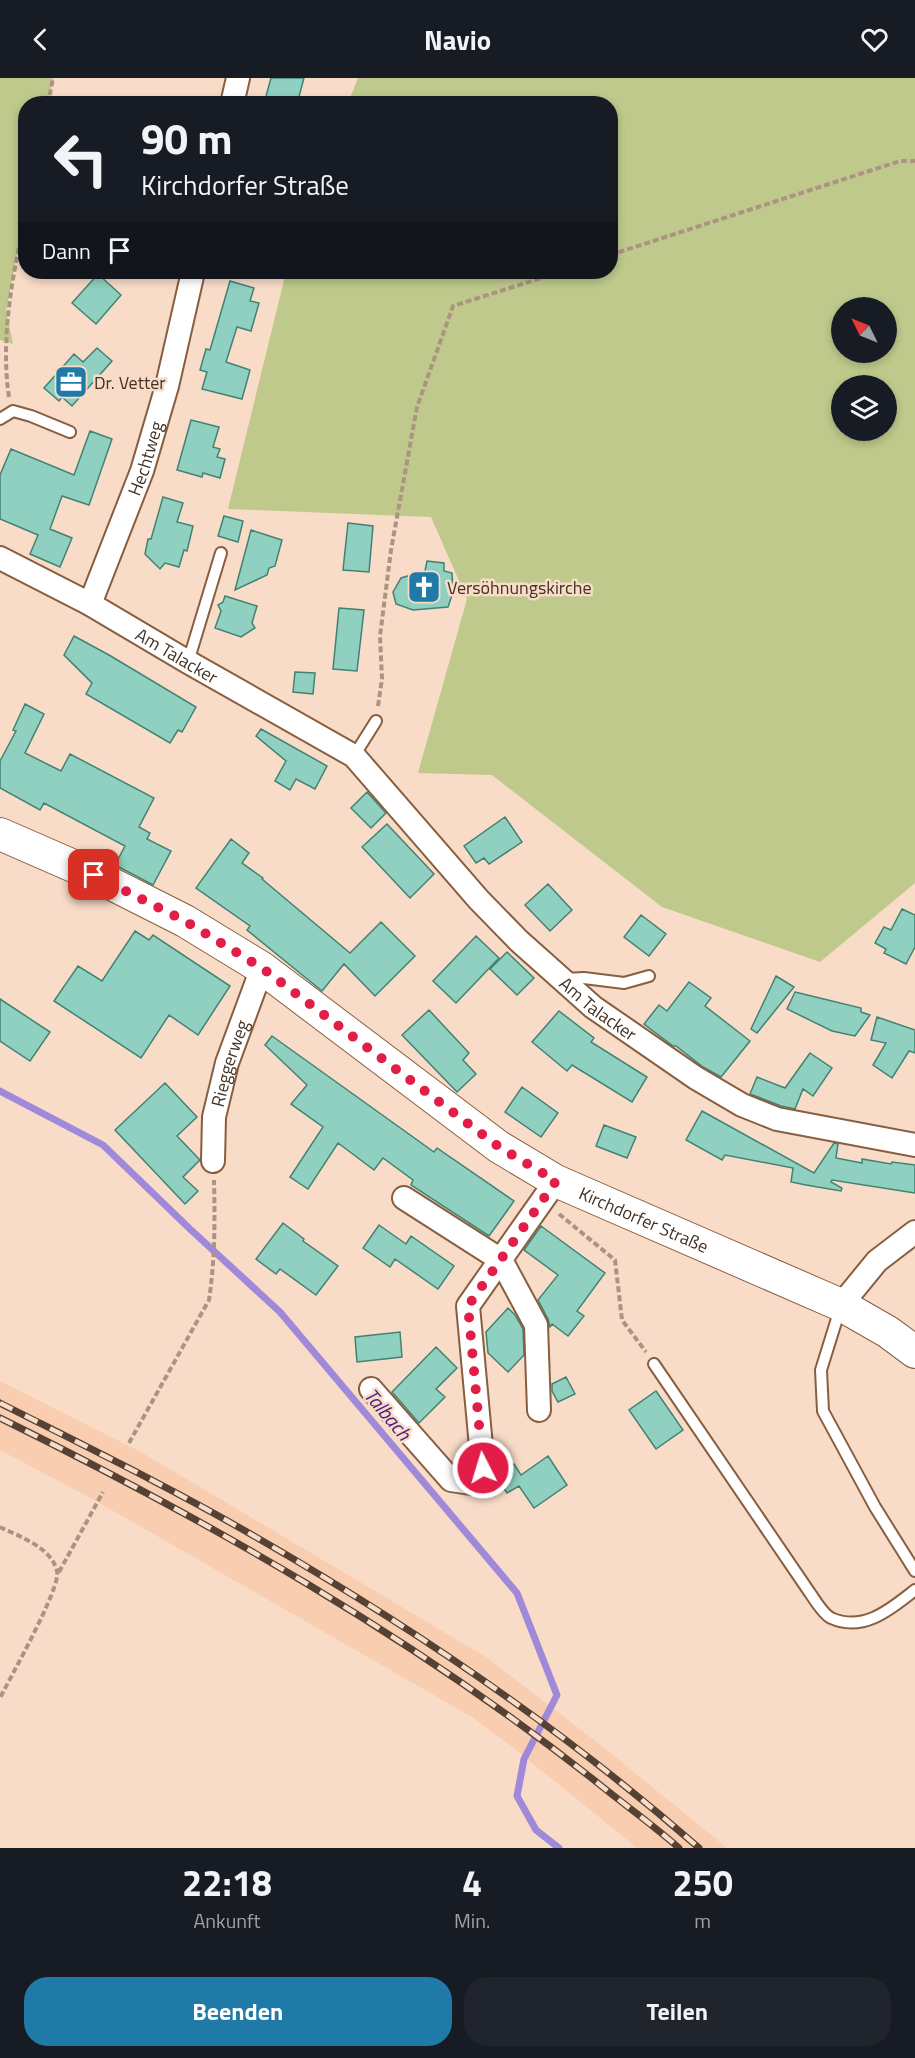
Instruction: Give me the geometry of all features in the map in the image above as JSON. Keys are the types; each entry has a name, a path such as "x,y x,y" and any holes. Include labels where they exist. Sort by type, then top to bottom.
{"main road":[{"name":"Kirchdorfer Straße","path":"0,834 114,885 185,921 262,968 499,1147 549,1191 841,1305 888,1332 915,1352"}],"street":[{"path":"234,96 238,78"},
{"name":"Hechtweg","path":"90,604 142,471 167,386 191,279"},
{"name":"Am Talacker","path":"0,558 90,604 354,756 479,900 519,941 593,1007 696,1078 742,1105 777,1119 915,1145"},
{"name":"Rieggerweg","path":"213,1161 214,1117 227,1063 262,968"},
{"path":"371,1389 451,1480 471,1483 483,1468 468,1306 549,1191"},
{"path":"404,1198 501,1260 536,1325 539,1410"},
{"path":"841,1305 877,1261 915,1232"}],"lane":[{"path":"0,419 13,411 70,432"},
{"path":"188,662 220,553"},
{"path":"354,756 376,722"},
{"path":"561,979 584,978 624,983 650,976"},
{"path":"841,1305 821,1371 824,1411 875,1507 915,1571"},
{"path":"654,1364 810,1593 830,1618 854,1623 883,1615 915,1590"}],"path":[{"path":"50,96 53,78"},
{"path":"618,252 900,161 915,161"},
{"path":"13,411 5,380 6,311 18,253"},
{"path":"376,722 382,679 380,636 387,582 417,407 453,306 538,279"},
{"path":"129,1443 209,1300 213,1276 215,1219 213,1161"},
{"path":"549,1191 615,1260 622,1320 654,1364"},
{"path":"0,1698 47,1605 57,1583 58,1573 103,1492"},
{"path":"0,1527 32,1542 44,1551 53,1561 58,1573"}],"shaded area":[{"path":"0,1381 141,1452 486,1657 602,1746 727,1848 637,1848 472,1717 96,1501 0,1450"}],"green space":[{"path":"0,78 53,78 49,96 18,96 18,250 6,311 13,344 0,340"},
{"path":"358,78 915,78 915,883 820,962 662,907 492,775 418,773 467,599 431,517 228,509 284,279 618,279 618,96 351,96"}],"building":[{"path":"271,78 304,78 299,96 266,96"},
{"path":"94,279 103,279 121,295 96,324 72,303"},
{"path":"230,281 254,288 250,301 259,303 251,331 237,327 226,362 250,370 242,399 202,389 207,372 200,370 206,349 210,350"},
{"name":"Dr. Vetter","path":"97,348 112,361 72,406 62,397 59,401 44,388 74,354 83,362"},
{"path":"191,420 219,427 213,447 220,449 217,457 225,459 220,478 203,473 202,477 177,470"},
{"path":"90,431 112,439 89,505 62,496 50,529 72,538 60,567 30,554 38,535 0,519 0,475 11,449 74,475"},
{"path":"163,497 183,503 177,522 193,526 187,551 184,550 179,567 165,563 160,569 145,554"},
{"path":"224,516 243,521 238,542 218,536"},
{"path":"348,523 373,526 369,572 343,570"},
{"path":"251,530 282,540 275,566 269,568 267,575 235,590"},
{"name":"Versöhnungskirche","path":"427,561 444,563 444,571 452,573 453,592 448,607 413,610 396,604 393,592 401,578 425,571"},
{"path":"225,596 257,606 252,623 255,628 241,637 215,628 221,611 218,605 223,602"},
{"path":"339,608 364,610 357,671 333,669"},
{"path":"74,636 196,707 182,732 178,730 170,743 86,694 92,683 64,655"},
{"path":"295,672 315,673 313,694 293,692"},
{"path":"25,704 44,714 25,753 61,771 70,754 154,798 139,827 150,833 147,839 171,851 153,885 115,865 125,846 44,803 40,810 0,788 0,761 16,731 13,730"},
{"path":"261,729 327,766 315,789 296,779 290,790 275,781 286,761 256,736"},
{"path":"367,792 386,813 371,828 351,808"},
{"path":"505,817 522,842 489,864 484,858 476,863 464,846"},
{"path":"387,824 434,874 410,898 362,847"},
{"path":"231,839 249,853 242,863 263,878 350,953 381,922 415,956 375,996 344,964 322,991 247,930 250,926 196,888"},
{"path":"548,884 572,910 550,931 525,905"},
{"path":"902,909 915,915 915,947 906,964 884,953 886,949 875,943 884,927 891,930"},
{"path":"641,915 666,934 649,956 624,937"},
{"path":"135,931 149,940 153,935 230,986 198,1035 169,1015 141,1058 54,1001 78,966 102,981"},
{"path":"476,936 499,958 456,1003 433,981"},
{"path":"507,952 534,978 517,995 490,969"},
{"path":"776,976 794,987 757,1033 751,1029"},
{"path":"689,982 711,998 705,1006 750,1041 721,1077 703,1067 644,1024 659,1005 667,1011"},
{"path":"795,992 861,1008 861,1012 870,1015 855,1036 832,1031 787,1009"},
{"path":"0,999 50,1032 30,1061 0,1041"},
{"path":"429,1010 469,1053 463,1060 476,1074 457,1092 402,1035"},
{"path":"559,1011 594,1038 591,1042 647,1077 632,1102 572,1065 567,1071 532,1042"},
{"path":"877,1017 915,1030 915,1053 909,1051 892,1078 873,1065 886,1043 871,1040"},
{"path":"272,1036 434,1152 437,1148 514,1201 489,1236 411,1185 413,1180 383,1158 374,1170 338,1143 308,1189 290,1177 323,1127 291,1104 307,1085 265,1045"},
{"path":"810,1053 832,1068 813,1096 803,1089 795,1109 750,1094 757,1077 785,1088"},
{"path":"165,1083 197,1117 177,1136 200,1160 183,1177 198,1191 185,1204 115,1130"},
{"path":"522,1087 558,1113 541,1137 505,1112"},
{"path":"702,1111 814,1173 834,1143 838,1144 836,1158 862,1163 862,1159 915,1165 915,1193 832,1180 831,1182 842,1188 841,1191 791,1182 793,1168 725,1155 722,1160 686,1140"},
{"path":"604,1125 636,1137 627,1158 596,1146"},
{"path":"283,1223 304,1239 303,1241 338,1266 316,1295 280,1269 276,1274 256,1259"},
{"path":"379,1225 406,1244 411,1236 454,1266 438,1289 395,1259 390,1267 363,1248"},
{"path":"541,1226 605,1273 577,1311 584,1316 568,1336 552,1324 550,1327 538,1300 558,1275 524,1250"},
{"path":"508,1308 523,1329 524,1355 508,1372 488,1353 486,1332"},
{"path":"400,1332 402,1357 357,1362 355,1337"},
{"path":"436,1347 457,1368 436,1389 445,1397 419,1423 392,1392"},
{"path":"566,1377 575,1394 558,1402 552,1391 552,1384"},
{"path":"656,1391 683,1430 656,1449 629,1410"},
{"path":"548,1456 567,1485 534,1508 519,1486 507,1493 496,1477 514,1464 521,1475"}],"waterway":[{"name":"Talbach","path":"0,1091 103,1145 280,1312 517,1593 557,1695 524,1759 517,1796 536,1830 559,1848"}],"railway":[{"path":"0,1403 191,1501 313,1570 371,1606 540,1721 647,1804 699,1848"},
{"path":"0,1418 232,1540 381,1629 525,1727 679,1848"}],"place":[{"name":"Dr. Vetter","path":"71,382"},
{"name":"Versöhnungskirche","path":"424,587"}],"route":[{"path":"94,875 185,921 262,968 499,1147 556,1181 468,1306 483,1468"}]}
